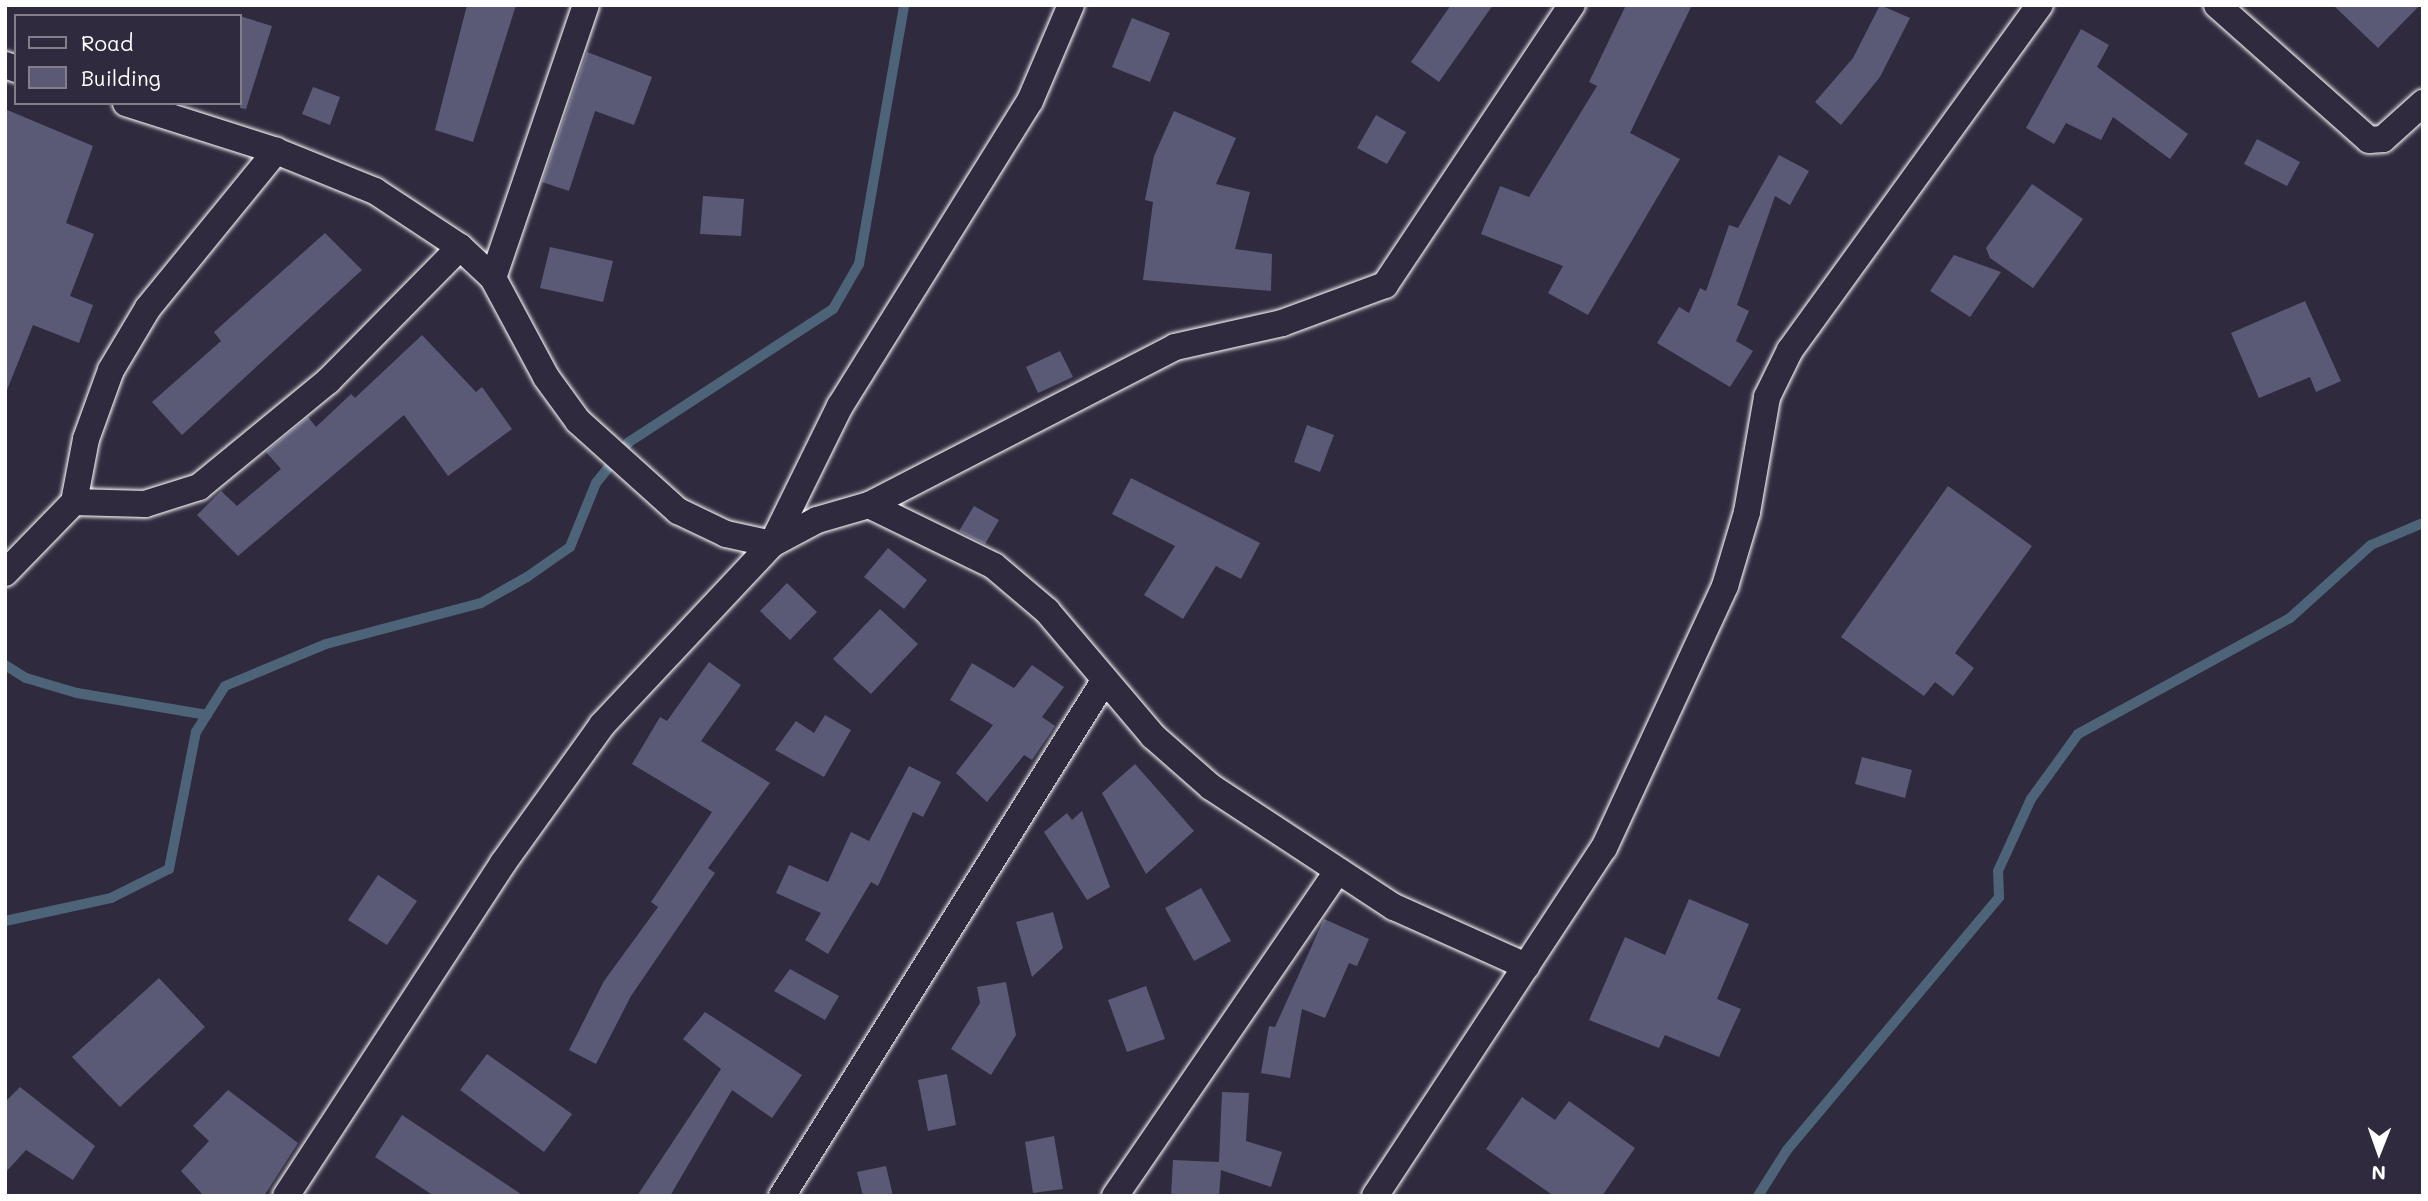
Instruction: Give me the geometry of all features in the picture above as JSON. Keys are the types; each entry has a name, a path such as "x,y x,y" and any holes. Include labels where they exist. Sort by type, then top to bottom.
{"street":[{"path":"494,278 586,5"},
{"path":"286,1196 503,863 602,725 772,544 841,406 1030,101 1071,5"},
{"path":"132,105 276,151 375,191 460,247 494,278 545,377 578,421 678,510 726,534 772,544 817,520 869,505 1175,347 1282,323 1385,285 1572,5"},
{"path":"1375,1196 1604,848 1680,692 1725,586 1747,512 1767,397 1790,350 2040,5"},
{"path":"2217,5 2369,140 2383,139 2423,103"},
{"path":"5,573 74,502 86,439 111,370 148,308 276,151"},
{"path":"74,502 145,503 199,487 328,381 460,247"},
{"path":"869,505 994,566 1047,611 1104,681 1211,787 1336,873 1526,967"},
{"path":"782,1196 1104,681"},
{"path":"1115,1196 1336,873"}],"building":[{"path":"467,5 516,5 473,142 435,130"},
{"path":"1451,5 1493,5 1439,82 1411,62"},
{"path":"1626,5 1692,5 1630,133 1680,159 1588,315 1548,293 1563,266 1481,234 1500,186 1529,197 1597,86 1589,82"},
{"path":"1880,5 1910,18 1880,77 1841,125 1815,102 1853,58"},
{"path":"2333,5 2420,5 2378,48"},
{"path":"242,17 272,26 246,109 240,108"},
{"path":"1132,18 1170,33 1150,82 1112,67"},
{"path":"2081,29 2109,45 2097,67 2188,134 2170,159 2113,117 2101,140 2066,123 2054,144 2026,128"},
{"path":"587,52 652,77 634,125 595,111 569,191 542,182"},
{"path":"313,87 340,97 330,125 302,114"},
{"path":"5,109 93,146 66,223 94,234 70,296 93,305 79,343 33,325 7,390"},
{"path":"1174,111 1236,138 1216,184 1250,192 1235,249 1272,254 1271,291 1143,280 1153,202 1145,200 1154,156"},
{"path":"1376,115 1406,132 1387,164 1357,148"},
{"path":"2257,139 2300,162 2287,186 2244,164"},
{"path":"1779,155 1809,171 1790,205 1775,196 1737,305 1749,311 1736,341 1753,351 1730,387 1657,343 1679,307 1689,313 1700,288 1706,291 1729,225 1738,228"},
{"path":"2032,184 2083,219 2033,288 1990,258 1986,248"},
{"path":"703,196 744,199 741,236 700,234"},
{"path":"325,233 362,270 182,435 152,402 221,341 214,332"},
{"path":"550,247 613,261 603,302 540,288"},
{"path":"1954,255 2001,272 1970,317 1930,291"},
{"path":"2305,301 2341,381 2316,392 2310,377 2259,398 2231,333"},
{"path":"422,335 476,392 482,387 512,429 448,476 404,415 238,556 197,515 221,491 237,506 281,469 266,452 308,417 316,427 351,394 355,398"},
{"path":"1060,351 1073,377 1038,393 1026,367"},
{"path":"1307,425 1334,435 1320,472 1294,462"},
{"path":"1131,478 1260,543 1241,579 1216,566 1183,619 1144,595 1175,546 1112,514"},
{"path":"1948,486 2032,546 1955,653 1974,668 1953,696 1935,682 1924,696 1841,637"},
{"path":"974,506 999,520 985,544 959,531"},
{"path":"888,548 927,580 904,609 864,577"},
{"path":"787,583 817,612 790,640 760,611"},
{"path":"880,609 918,644 871,694 833,659"},
{"path":"709,662 741,685 701,741 770,783 708,868 715,873 631,996 596,1064 569,1050 604,981 658,907 651,902 712,812 632,764 660,717 667,721"},
{"path":"972,663 1014,688 1032,665 1064,687 1042,717 1055,726 1032,760 1024,755 987,802 956,773 993,725 950,700"},
{"path":"825,715 851,730 824,777 775,750 796,721 814,733"},
{"path":"1862,757 1912,770 1905,798 1855,784"},
{"path":"1135,764 1194,831 1146,874 1102,793"},
{"path":"909,766 941,782 923,817 913,812 878,886 871,882 828,954 805,940 821,913 776,893 789,865 828,882 851,832 869,841"},
{"path":"1082,811 1110,887 1087,900 1044,832 1067,813 1072,820"},
{"path":"378,875 417,901 387,945 348,920"},
{"path":"1201,888 1231,941 1194,961 1165,908"},
{"path":"1689,899 1749,924 1717,999 1741,1009 1719,1057 1665,1035 1659,1048 1589,1020 1625,937 1665,955"},
{"path":"1053,912 1063,948 1032,977 1016,922"},
{"path":"1324,919 1369,939 1357,966 1349,963 1325,1018 1302,1009 1290,1078 1261,1073 1269,1026 1275,1027"},
{"path":"790,969 839,996 825,1020 774,991"},
{"path":"159,978 205,1027 120,1107 72,1057"},
{"path":"1006,982 1016,1035 991,1075 951,1049 980,1003 977,987"},
{"path":"1146,986 1165,1039 1127,1052 1108,1000"},
{"path":"705,1012 802,1075 772,1118 732,1090 670,1196 637,1196 721,1069 683,1039"},
{"path":"487,1054 572,1114 544,1152 460,1090"},
{"path":"947,1074 956,1125 928,1131 918,1080"},
{"path":"20,1087 95,1146 73,1180 26,1150 5,1173 5,1102"},
{"path":"228,1090 298,1143 264,1196 204,1196 181,1171 209,1141 193,1126"},
{"path":"1222,1092 1249,1093 1246,1141 1282,1152 1271,1187 1221,1170 1219,1196 1171,1196 1173,1160 1219,1162"},
{"path":"1522,1097 1555,1120 1569,1101 1635,1148 1602,1196 1554,1196 1486,1149"},
{"path":"402,1115 524,1196 434,1196 375,1157"},
{"path":"1054,1136 1063,1189 1033,1193 1025,1142"},
{"path":"886,1166 893,1196 863,1196 857,1172"}],"waterway":[{"path":"5,921 111,898 169,869 196,732 225,686 326,644 481,603 527,577 570,547 596,483 629,442 833,309 859,264 904,5"},
{"path":"1758,1196 1787,1150 1999,897 1998,871 2031,799 2078,734 2290,618 2371,545 2423,523"},
{"path":"5,665 26,678 77,693 207,715"}]}
